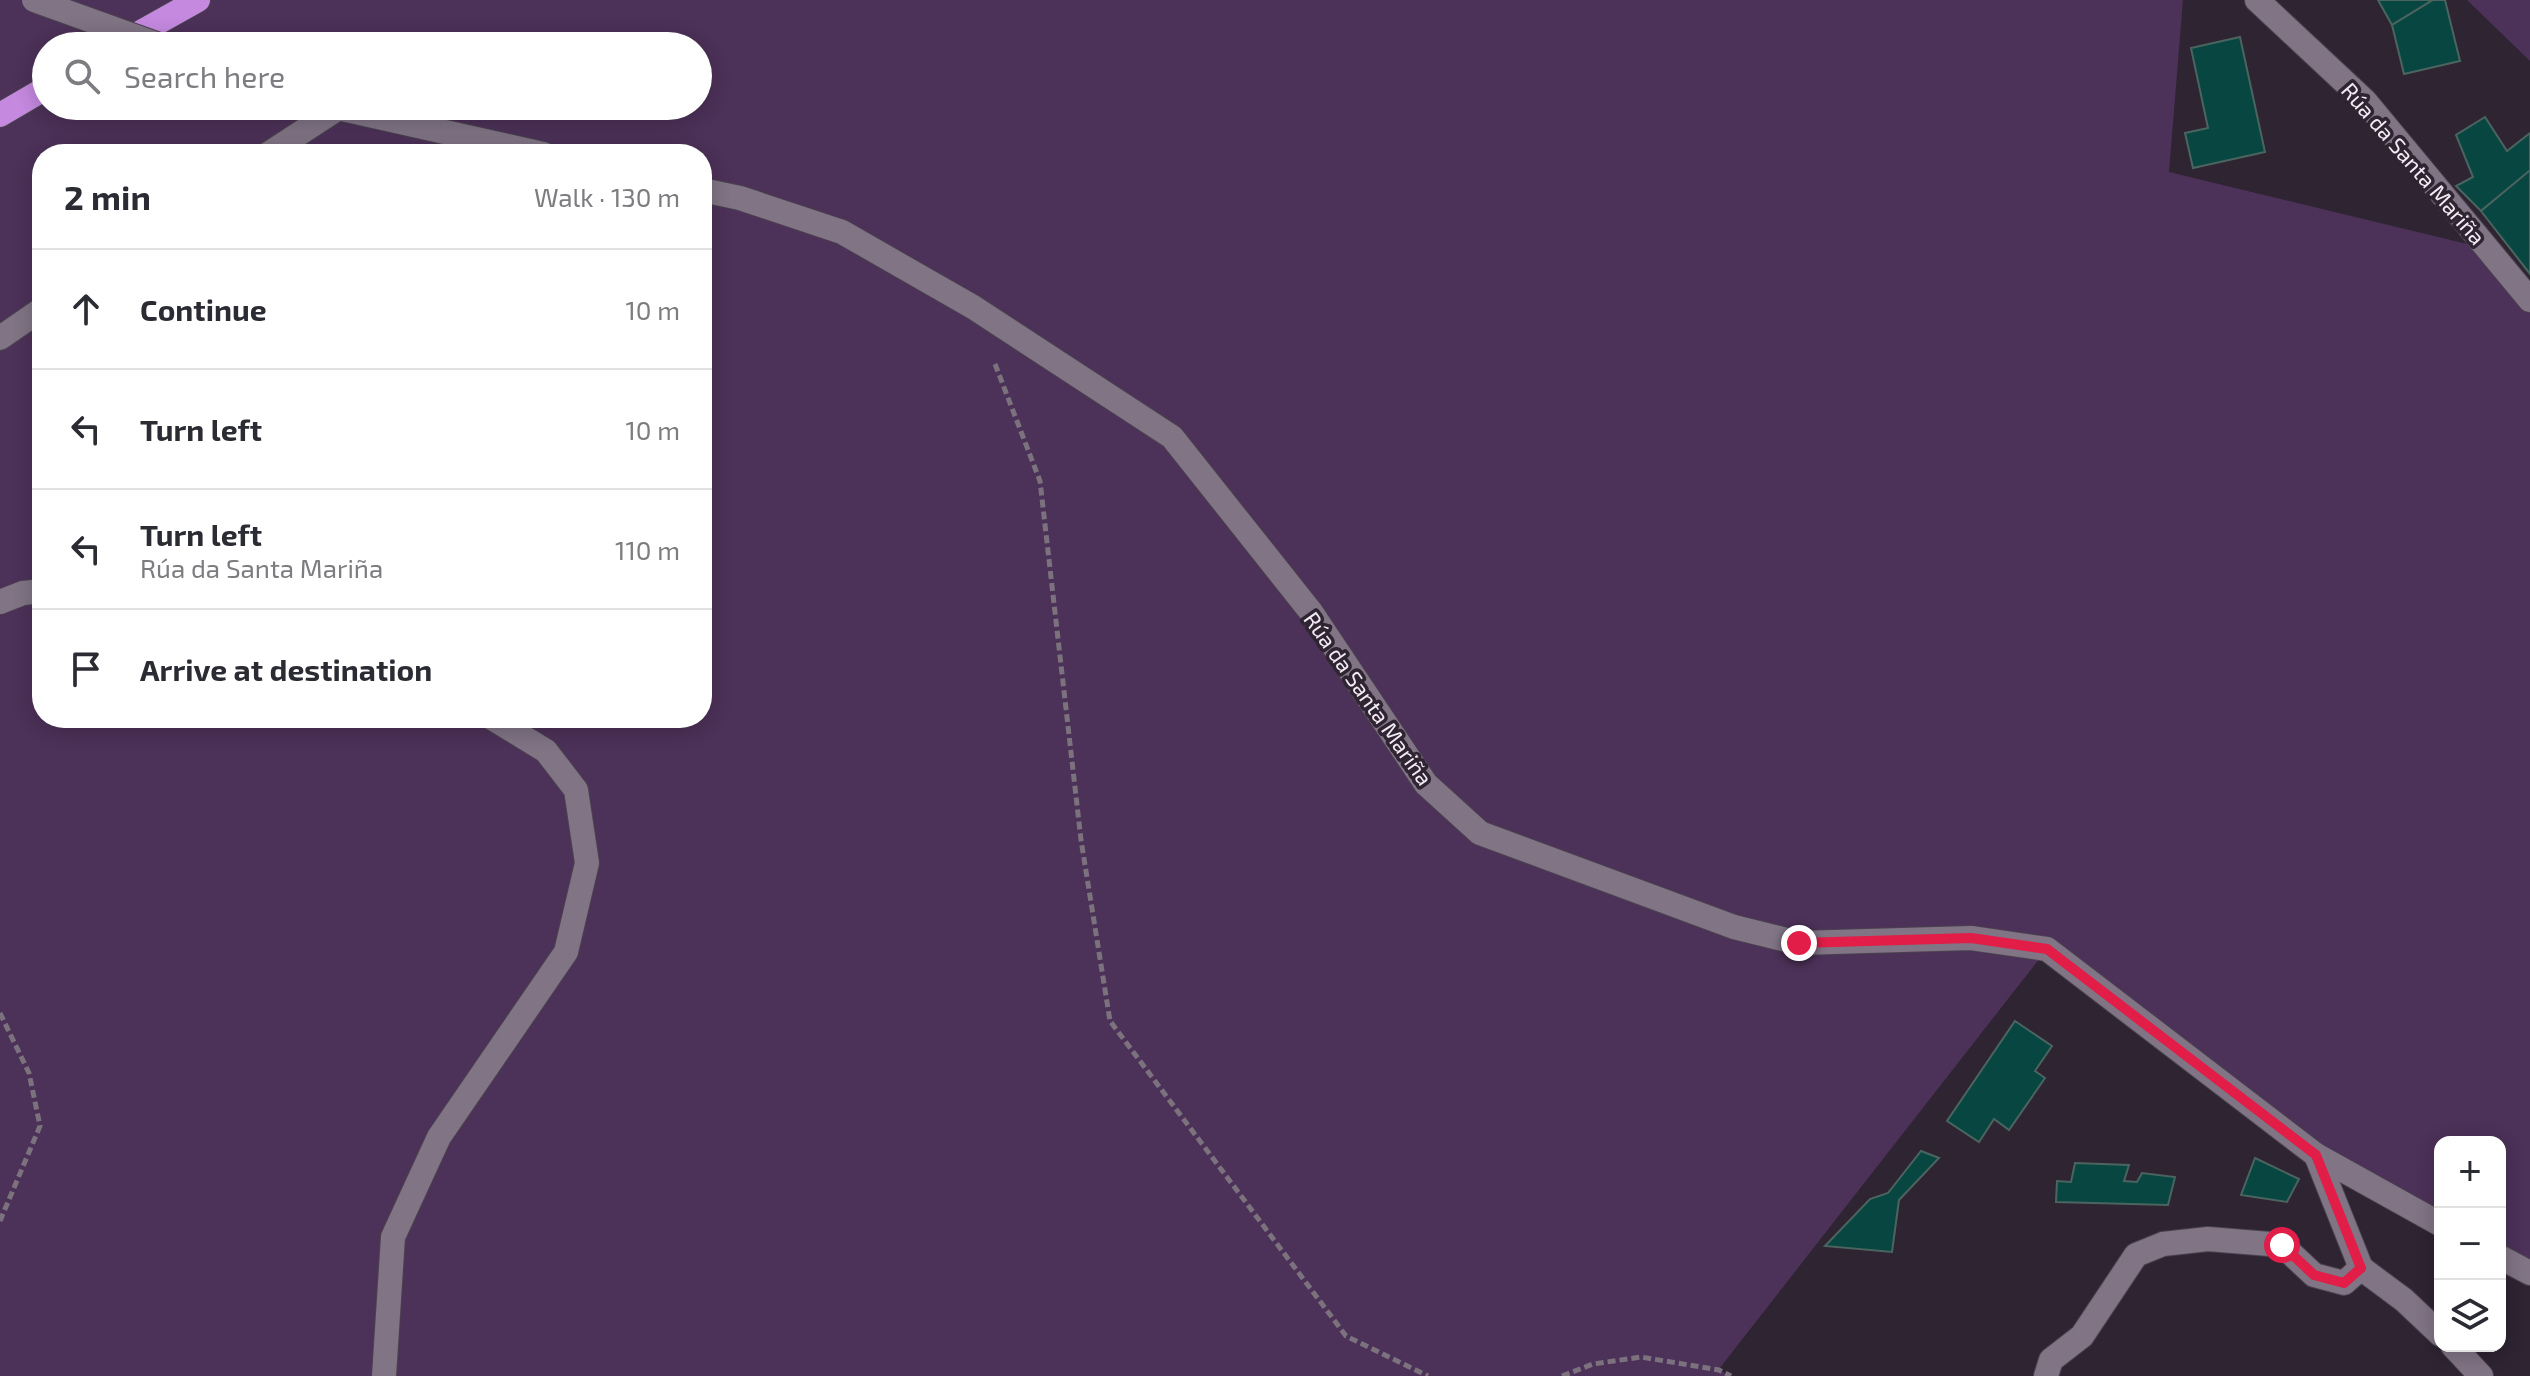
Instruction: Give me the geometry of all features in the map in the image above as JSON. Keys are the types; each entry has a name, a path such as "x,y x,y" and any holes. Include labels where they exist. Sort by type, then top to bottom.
{"highway":[{"path":"141,32 198,0"},
{"path":"0,115 32,96"}],"street":[{"path":"34,0 123,32"},
{"name":"Rúa da Santa Mariña","path":"2257,0 2365,101 2530,300"},
{"path":"282,144 316,120"},
{"path":"388,120 497,144"},
{"name":"Rúa da Santa Mariña","path":"712,192 740,198 842,232 973,307 1172,437 1311,612 1426,784 1480,833 1734,927 1799,943 1971,938 2047,949 2316,1155 2434,1221"},
{"path":"0,338 32,316"},
{"path":"0,602 32,592"},
{"path":"384,1376 393,1237 439,1137 566,952 587,863 576,790 546,751 508,728"},
{"path":"2316,1155 2361,1268 2404,1300 2434,1328"},
{"path":"2046,1376 2051,1360 2082,1336 2136,1255 2163,1244 2208,1239 2282,1245 2314,1275 2344,1283 2361,1268"},
{"path":"2506,1260 2530,1273"},
{"path":"2459,1352 2481,1376"}],"path":[{"path":"973,307 1040,481 1081,840 1110,1021 1346,1336 1428,1376"},
{"path":"0,1013 29,1073 40,1126 0,1221"},
{"path":"1562,1376 1593,1364 1641,1357 1719,1370 1731,1376"}],"shaded area":[{"path":"0,0 2183,0 2169,172 2488,249 2530,306 2530,1273 2506,1260 2506,1136 2434,1136 2434,1221 2316,1155 2047,949 1719,1369 1729,1376 0,1376"},
{"path":"2467,0 2530,0 2530,61"}],"building":[{"path":"2378,0 2433,0 2392,25"},
{"path":"2433,0 2445,0 2460,61 2404,74 2392,25"},
{"path":"2240,37 2265,152 2193,168 2185,133 2208,128 2191,48"},
{"path":"2485,117 2507,151 2530,133 2530,172 2481,211 2456,186 2473,177 2456,135"},
{"path":"2530,172 2530,274 2481,211"},
{"path":"2015,1021 2052,1046 2035,1071 2045,1078 2009,1130 1994,1119 1979,1142 1947,1121"},
{"path":"1921,1151 1939,1158 1899,1200 1892,1252 1825,1246 1870,1199 1888,1193"},
{"path":"2255,1158 2299,1179 2287,1202 2241,1195"},
{"path":"2075,1163 2129,1165 2124,1181 2137,1182 2142,1173 2175,1177 2168,1205 2056,1202 2057,1181 2071,1182"}],"route":[{"path":"1799,943 1971,938 2047,949 2316,1155 2361,1268 2344,1283 2314,1275 2282,1245"}]}
